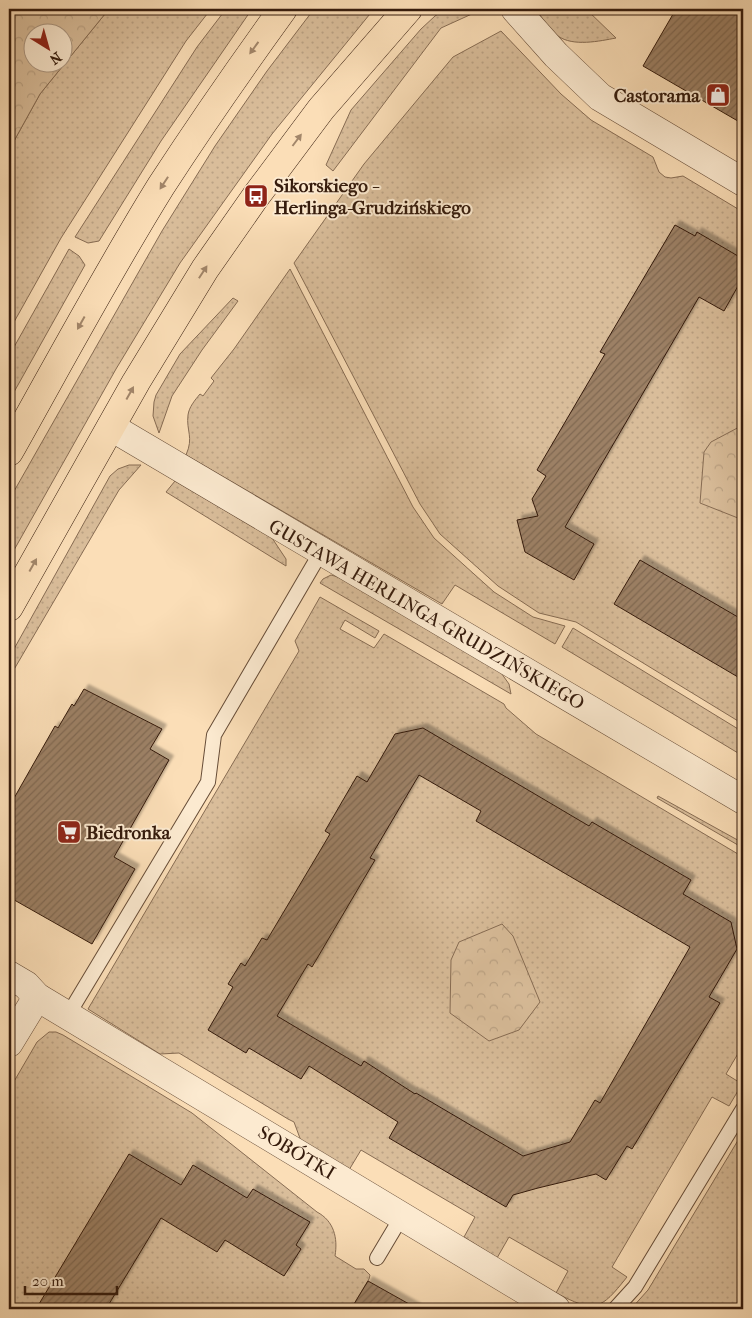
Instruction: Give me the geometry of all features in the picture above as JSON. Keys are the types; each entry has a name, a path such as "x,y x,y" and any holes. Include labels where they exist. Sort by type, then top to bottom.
{"main road":[{"path":"9,452 113,267 161,187 235,75 283,9"},
{"path":"9,607 176,313 205,269 256,196 321,109 408,9"}],"street":[{"path":"515,9 556,55 600,97 743,182"},
{"name":"GUSTAWA HERLINGA-GRUDZIŃSKIEGO","path":"111,427 743,800"},
{"name":"SOBÓTKI","path":"9,975 26,985 37,997 556,1309"},
{"path":"9,1044 37,997"}],"lane":[{"path":"68,1015 208,782 214,735 321,552"},
{"path":"614,1309 635,1287 743,1109"},
{"path":"377,1258 402,1216"}],"green space":[{"path":"9,9 109,9 72,55 72,22 22,22 22,72 58,72 40,94 9,150"},
{"path":"109,9 211,9 186,41 61,238 9,331 9,150 40,94 58,72 72,72 72,55"},
{"path":"226,9 252,9 161,141 99,241 88,243 75,237 197,47"},
{"path":"314,9 374,9 272,134 180,263 116,369 9,559 9,500 162,231 215,146 267,71"},
{"path":"446,9 477,9 474,13 441,28 333,171 326,165 351,110 421,29"},
{"path":"536,9 586,9 616,38 587,42 564,39 552,30"},
{"path":"501,31 561,94 591,120 653,157 659,172 665,177 683,176 743,212 743,724 576,622 539,613 498,586 440,534 420,504 294,263 364,164 453,57"},
{"path":"69,249 79,256 85,265 9,401 9,356"},
{"path":"290,269 413,507 434,538 494,592 533,617 565,626 555,644 455,585 442,604 186,455 190,439 188,421 191,406 200,394 203,396 214,381 211,378 234,349"},
{"path":"233,298 238,301 202,350 172,396 159,433 153,416 156,395 180,354"},
{"path":"743,425 743,520 700,503 704,452 711,442"},
{"path":"129,465 141,465 119,490 9,678 9,658 110,476 118,469"},
{"path":"175,481 272,538 286,559 286,566 166,492"},
{"path":"331,575 338,577 499,670 509,684 511,694 320,583"},
{"path":"320,597 379,631 375,638 345,620 340,629 374,648 384,634 504,704 506,708 536,734 743,857 743,1045 726,1074 742,1084 729,1106 712,1097 612,1267 627,1277 610,1297 596,1305 580,1304 556,1293 568,1271 509,1237 497,1258 464,1237 475,1217 361,1150 349,1170 301,1141 294,1122 179,1053 160,1054 88,1009 299,651 295,641"},
{"path":"573,628 743,732 743,756 562,647"},
{"path":"658,796 743,843 743,848 657,798"},
{"path":"502,924 513,936 540,1002 519,1030 489,1041 450,1013 451,960 459,942"},
{"path":"49,1032 63,1035 192,1113 323,1216 331,1225 335,1237 335,1256 356,1269 364,1269 370,1275 351,1309 9,1309 9,1090 37,1042"},
{"path":"743,1132 743,1309 631,1309 648,1290"}],"building":[{"name":"Castorama","path":"676,9 743,9 743,124 643,66"},
{"path":"675,225 695,236 697,232 743,259 743,277 724,311 699,297 565,527 594,544 574,580 525,552 517,520 538,516 532,499 546,476 537,470 605,354 600,352"},
{"path":"640,560 743,620 743,680 614,604"},
{"name":"Biedronka","path":"84,689 162,729 150,749 169,760 114,857 135,869 92,944 9,897 9,807 55,726 58,728 72,704 74,706"},
{"path":"423,728 589,826 592,822 691,880 683,894 731,922 737,949 709,997 720,1003 632,1149 627,1146 606,1180 596,1174 538,1188 513,1195 506,1207 389,1138 398,1122 309,1066 301,1079 249,1048 246,1053 208,1030 233,987 228,984 241,963 245,966 262,938 267,940 330,834 325,831 357,776 367,782 395,734","holes":["419,775 481,811 476,821 690,947 600,1103 595,1100 570,1142 523,1156 415,1094 364,1061 361,1066 277,1016 308,964 312,967 375,860 370,858"]},
{"path":"129,1154 181,1185 193,1165 247,1198 253,1189 310,1222 296,1245 301,1249 284,1276 225,1240 217,1252 161,1218 106,1309 36,1309"},
{"path":"368,1281 418,1309 351,1309"}],"place":[{"name":"Castorama","path":"718,95"},
{"name":"Sikorskiego - Herlinga-Grudzińskiego","path":"256,196"},
{"name":"Biedronka","path":"69,832"}]}
